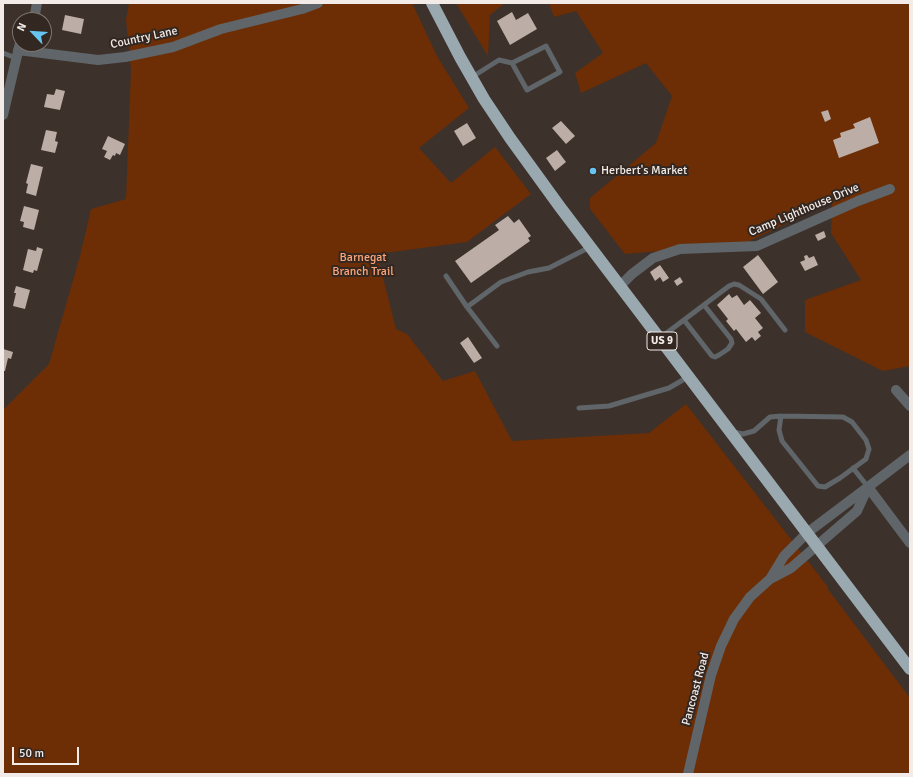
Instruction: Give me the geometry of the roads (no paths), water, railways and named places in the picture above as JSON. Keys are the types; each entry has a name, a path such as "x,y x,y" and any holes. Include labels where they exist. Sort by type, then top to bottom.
{"highway":[{"name":"US 9","path":"432,3 471,77 510,138 590,247 910,669"}],"street":[{"name":"Country Lane","path":"34,52 98,60 125,57 173,47 221,29 302,9 318,3"},
{"path":"3,115 18,52"},
{"name":"Camp Lighthouse Drive","path":"620,286 632,274 653,258 680,249 757,246 858,201 890,190"},
{"path":"896,390 910,406"},
{"name":"Pancoast Road","path":"770,579 784,556 807,534 910,455"},
{"path":"868,487 910,543"},
{"name":"Pancoast Road","path":"688,774 711,674 721,646 734,619 750,597 770,579 791,568 857,511 868,487"}],"lane":[{"path":"471,77 499,60 512,63 546,46 560,72 527,90 512,63"},
{"path":"467,307 501,282 528,272 549,268 590,247"},
{"path":"446,276 467,307 497,346"},
{"path":"660,338 729,286 734,284 739,285 761,299 786,330"},
{"path":"684,320 712,356 715,357 728,349 732,343 731,339 704,305"},
{"path":"578,408 609,406 669,388 689,376"},
{"path":"731,431 743,434 754,431 770,417 781,416 843,417 852,422 866,440 869,448 866,459 825,487 818,486 782,440 779,430 781,416"},
{"path":"853,468 868,487"}],"place":[{"name":"Herbert's Market","path":"593,171"}],"park label":[{"name":"Barnegat Branch Trail","path":"363,265"}]}
